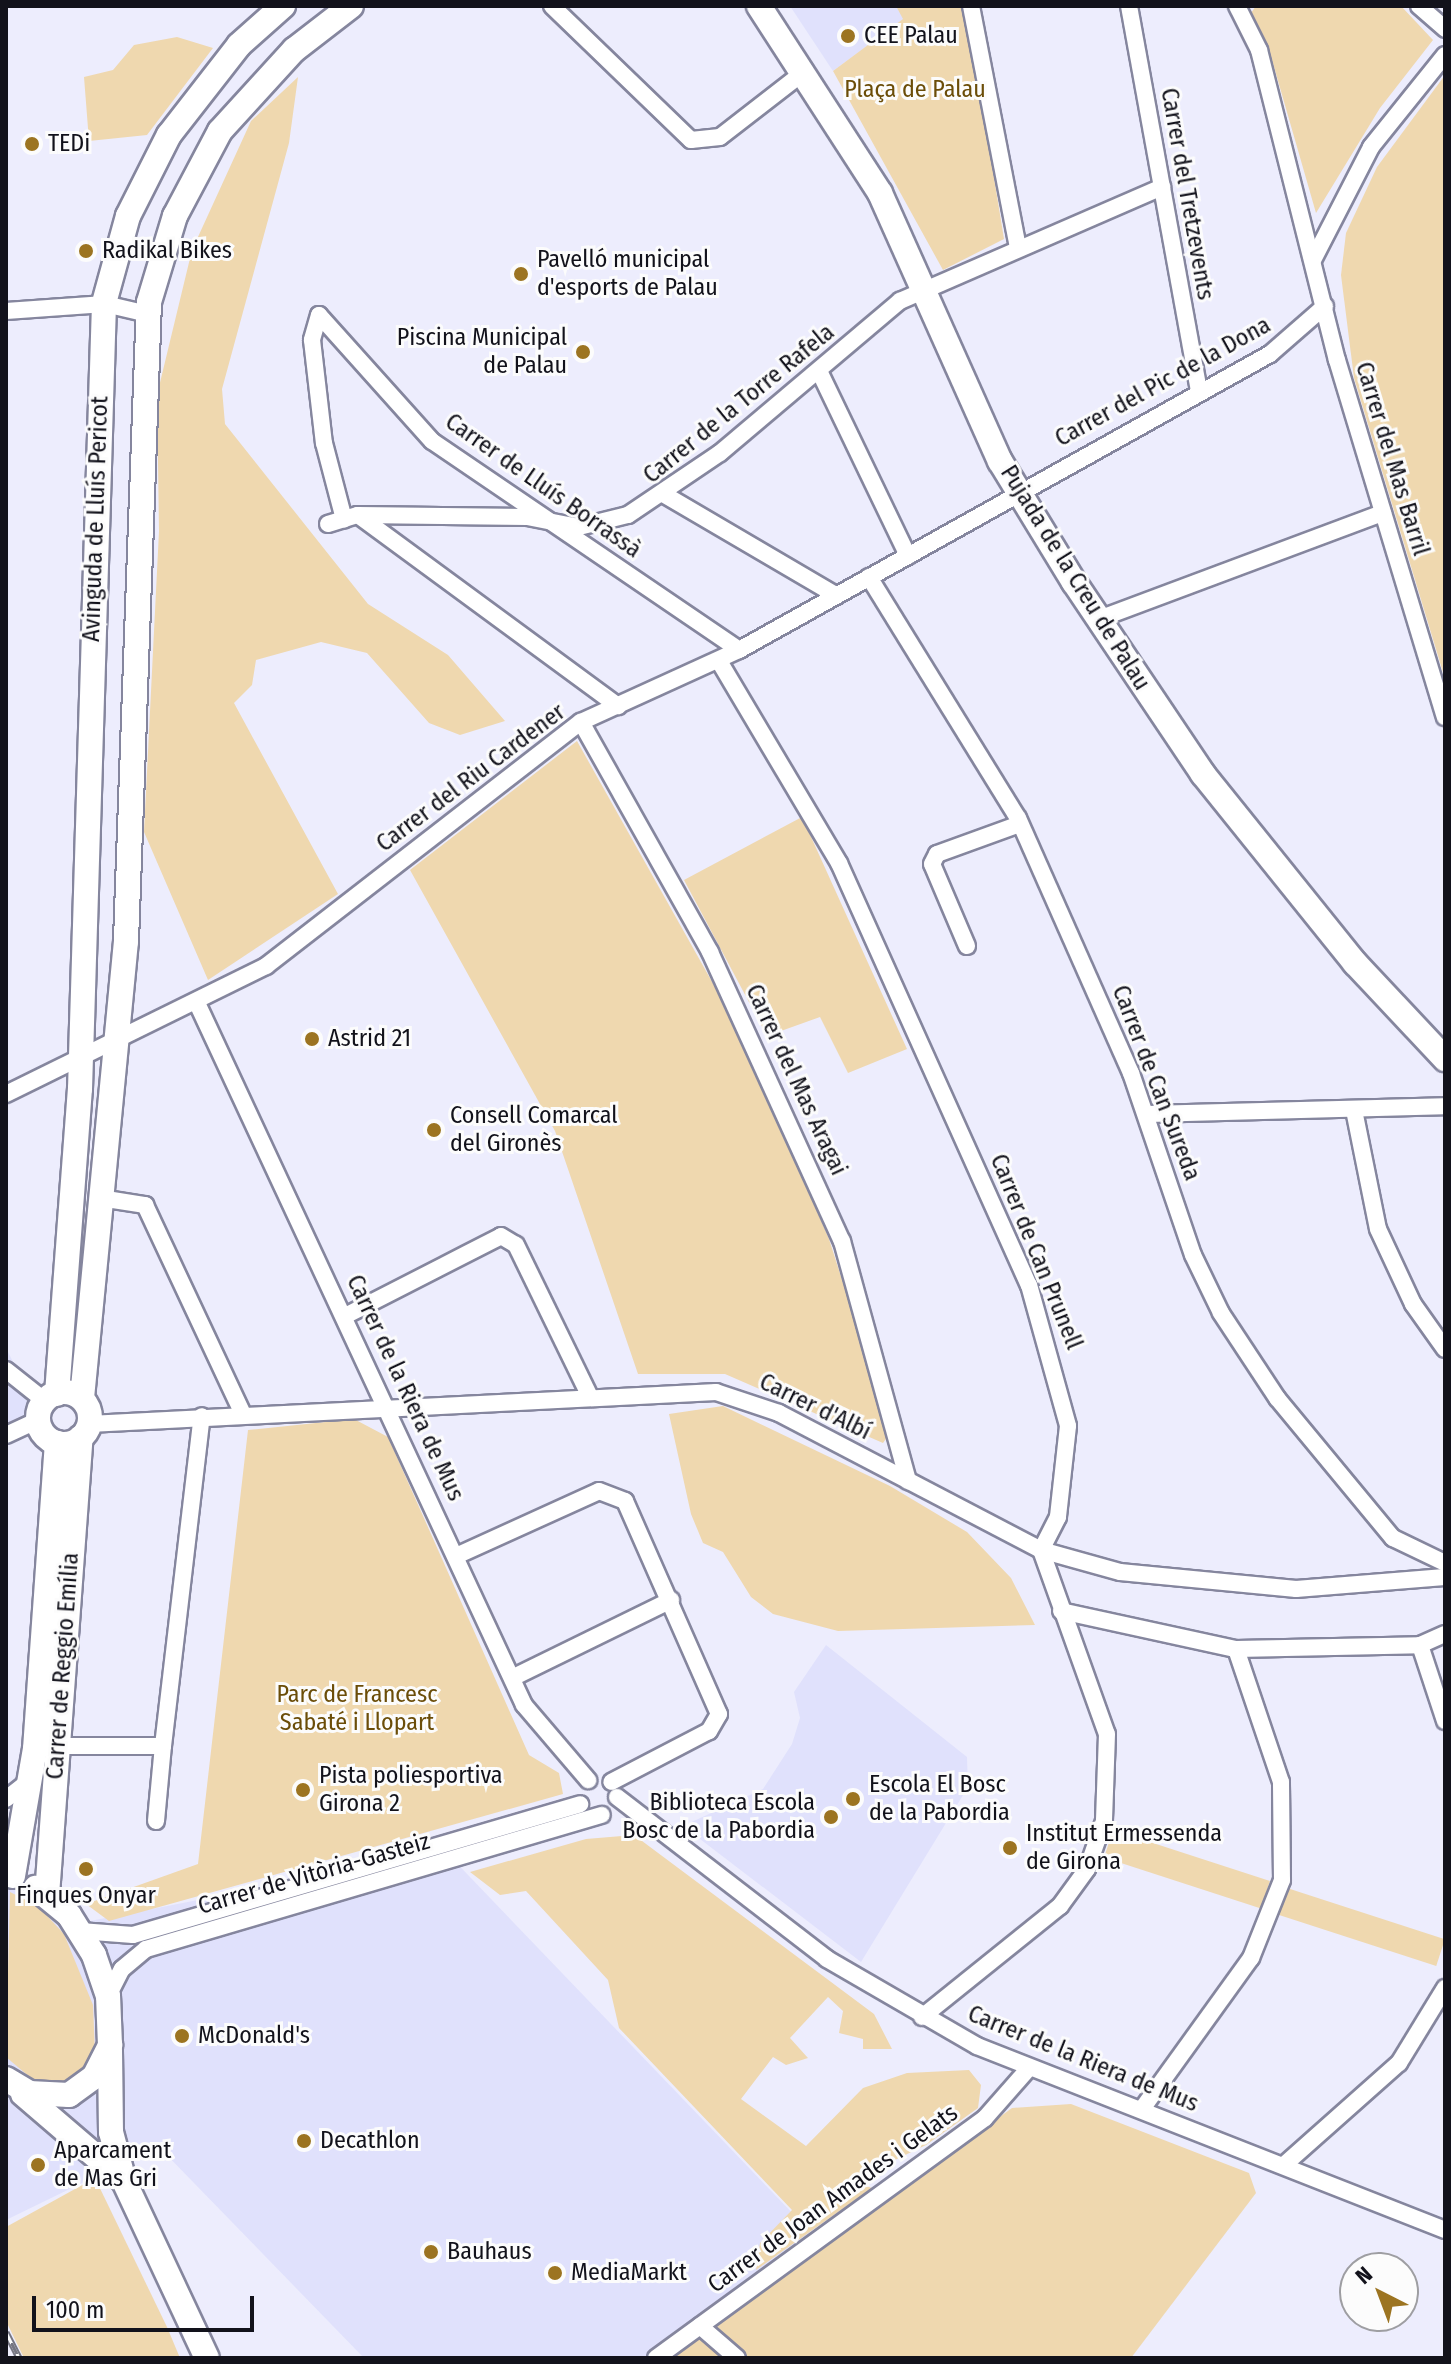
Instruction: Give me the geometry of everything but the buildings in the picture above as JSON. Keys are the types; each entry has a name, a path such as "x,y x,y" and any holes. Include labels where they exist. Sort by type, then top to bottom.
{"street":[{"name":"Avinguda de Lluís Pericot","path":"118,1029 148,314 175,216 220,131 294,50 351,6"},
{"path":"552,6 674,128 699,142 720,137 805,71"},
{"name":"Pujada de la Creu de Palau","path":"759,6 805,71 880,193 926,286 1018,492 1099,619 1203,774 1355,963 1445,1059"},
{"path":"971,6 1018,247"},
{"name":"Carrer del Tretzevents","path":"1129,6 1199,392"},
{"name":"Carrer del Mas Barril","path":"1237,6 1259,50 1325,306 1445,717"},
{"path":"1419,6 1445,29"},
{"name":"Avinguda de Lluís Pericot","path":"47,1405 80,1089 105,304 128,216 158,153 210,78 280,7"},
{"path":"1313,260 1371,147 1445,55"},
{"name":"Carrer de la Torre Rafela","path":"343,519 605,522 665,495 926,286 1162,187"},
{"path":"6,311 105,304 148,314"},
{"name":"Carrer del Pic de la Dona","path":"1018,492 1270,354 1325,306"},
{"name":"Carrer de Lluís Borrassà","path":"343,519 316,385 312,340 319,315 432,441 739,650"},
{"path":"820,373 908,556"},
{"name":"Carrer del Riu Cardener","path":"6,1094 80,1057 118,1029 197,1003 266,966 581,722 719,661 1018,492"},
{"path":"665,495 837,596"},
{"path":"1099,619 1383,513"},
{"path":"343,519 618,706"},
{"name":"Carrer de Can Sureda","path":"869,577 1020,824 1147,1114 1193,1255 1260,1374 1393,1538 1445,1563"},
{"name":"Carrer de Can Prunell","path":"719,661 823,828 1040,1314 1059,1374 1069,1450 1058,1517 1041,1550"},
{"name":"Carrer del Mas Aragai","path":"581,722 710,952 837,1228 887,1384 908,1481"},
{"path":"967,946 932,864 937,854 1020,824"},
{"name":"Carrer de la Riera de Mus","path":"197,1003 514,1677 524,1705 588,1780"},
{"path":"76,1435 109,1199 118,1029"},
{"path":"1147,1114 1445,1106"},
{"path":"1354,1110 1378,1229 1413,1304 1445,1349"},
{"path":"109,1199 145,1205 243,1414"},
{"path":"345,1316 501,1236 516,1245 589,1395"},
{"path":"6,1370 76,1435"},
{"name":"Carrer d'Albí","path":"76,1435 202,1416 589,1395 740,1397 1041,1550 1185,1583 1296,1589 1445,1577"},
{"path":"6,1435 47,1405 82,1398"},
{"path":"156,1821 202,1416"},
{"name":"Carrer de Reggio Emília","path":"47,1895 76,1435"},
{"name":"Carrer de Reggio Emília","path":"10,1873 31,1779 76,1435"},
{"path":"456,1556 611,1492 625,1501 719,1705 716,1722 614,1789 602,1815 580,1804 588,1780 614,1789"},
{"path":"922,2017 1060,1906 1098,1841 1110,1788 1107,1734 1041,1550"},
{"path":"514,1677 671,1600"},
{"path":"1061,1611 1236,1649 1420,1645 1445,1634"},
{"path":"1420,1645 1445,1721"},
{"path":"1142,2109 1251,1958 1282,1880 1281,1782 1236,1649"},
{"path":"57,1746 163,1746"},
{"path":"6,1799 31,1779"},
{"name":"Carrer de la Riera de Mus","path":"614,1789 827,1959 942,2028 1029,2068 1142,2109 1445,2230"},
{"name":"Carrer de Vitòria-Gasteiz","path":"80,1931 133,1935 580,1804"},
{"name":"Carrer de Vitòria-Gasteiz","path":"108,1996 122,1969 146,1949 602,1815"},
{"path":"10,1873 47,1895 80,1931 108,1996 111,2132 124,2181 207,2358"},
{"path":"1284,2165 1399,2063 1445,1988"},
{"path":"10,2082 48,2097 76,2092 102,2066 110,2045"},
{"name":"Carrer de Joan Amades i Gelats","path":"656,2358 985,2118 1029,2068"},
{"path":"10,2082 124,2181"},
{"path":"700,2326 737,2358"}],"shaded area":[{"name":"CEE Palau","path":"790,6 896,6 904,19 833,71"},
{"path":"6,1348 33,1402 25,1428 6,1437"},
{"name":"Escola El Bosc de la Pabordia","path":"826,1645 967,1757 968,1787 861,1962 683,1826 763,1789 792,1744 800,1718 794,1692"},
{"path":"446,1852 822,2244 669,2358 364,2358 158,2146 6,2220 6,1857 90,1921"}],"green space":[{"name":"Plaça de Palau","path":"896,6 966,6 1004,239 943,270 833,71 903,19"},
{"path":"1256,6 1401,6 1433,40 1380,108 1316,213 1270,53 1251,13"},
{"path":"177,37 213,48 147,135 89,141 84,77 113,70 134,45"},
{"path":"1445,75 1445,679 1354,378 1341,275 1346,233 1377,167"},
{"path":"298,77 289,143 222,389 225,424 368,604 448,655 505,721 460,735 429,723 367,653 321,642 256,660 252,685 234,703 338,894 208,980 144,832 159,531 157,395 192,250 251,121"},
{"path":"577,741 743,1037 829,1239 888,1436 883,1443 725,1374 638,1374 555,1131 410,870"},
{"path":"802,817 907,1049 848,1073 820,1017 767,1036 684,880"},
{"path":"723,1406 890,1486 967,1532 1011,1578 1035,1625 838,1631 773,1614 751,1597 723,1552 703,1543 691,1514 669,1414"},
{"name":"Parc de Francesc Sabaté i Llopart","path":"354,1419 388,1437 529,1755 559,1773 563,1794 109,1921 86,1904 198,1864 248,1430"},
{"path":"1113,1830 1270,1881 1261,1909 1104,1858"},
{"path":"634,1835 874,2014 892,2049 863,2049 863,2039 839,2033 843,2011 828,1997 790,2038 808,2058 786,2065 773,2057 741,2099 806,2146 863,2088 907,2073 969,2070 981,2085 978,2108 926,2145 851,2181 872,2188 756,2270 760,2243 792,2210 619,2028 608,1980 526,1891 500,1895 470,1872 586,1839"},
{"path":"1287,1888 1445,1939 1436,1966 1278,1915"},
{"path":"10,1892 38,1906 64,1934 93,2005 95,2052 84,2072 63,2085 38,2084 6,2057"},
{"path":"1071,2104 1249,2173 1256,2193 1131,2358 669,2358 1012,2108"},
{"path":"95,2178 180,2358 24,2358 6,2321 6,2227"}],"railway":[{"path":"6,2332 19,2358"}],"place":[{"name":"CEE Palau","path":"848,36"},
{"name":"TEDi","path":"32,144"},
{"name":"Radikal Bikes","path":"86,251"},
{"name":"Pavelló municipal d'esports de Palau","path":"521,274"},
{"name":"Piscina Municipal de Palau","path":"583,352"},
{"name":"Astrid 21","path":"312,1039"},
{"name":"Consell Comarcal del Gironès","path":"434,1130"},
{"name":"Pista poliesportiva Girona 2","path":"303,1790"},
{"name":"Escola El Bosc de la Pabordia","path":"853,1799"},
{"name":"Biblioteca Escola Bosc de la Pabordia","path":"831,1817"},
{"name":"Institut Ermessenda de Girona","path":"1010,1848"},
{"name":"Finques Onyar","path":"86,1869"},
{"name":"McDonald's","path":"182,2036"},
{"name":"Decathlon","path":"304,2141"},
{"name":"Aparcament de Mas Gri","path":"38,2165"},
{"name":"Bauhaus","path":"431,2252"},
{"name":"MediaMarkt","path":"555,2273"}]}
